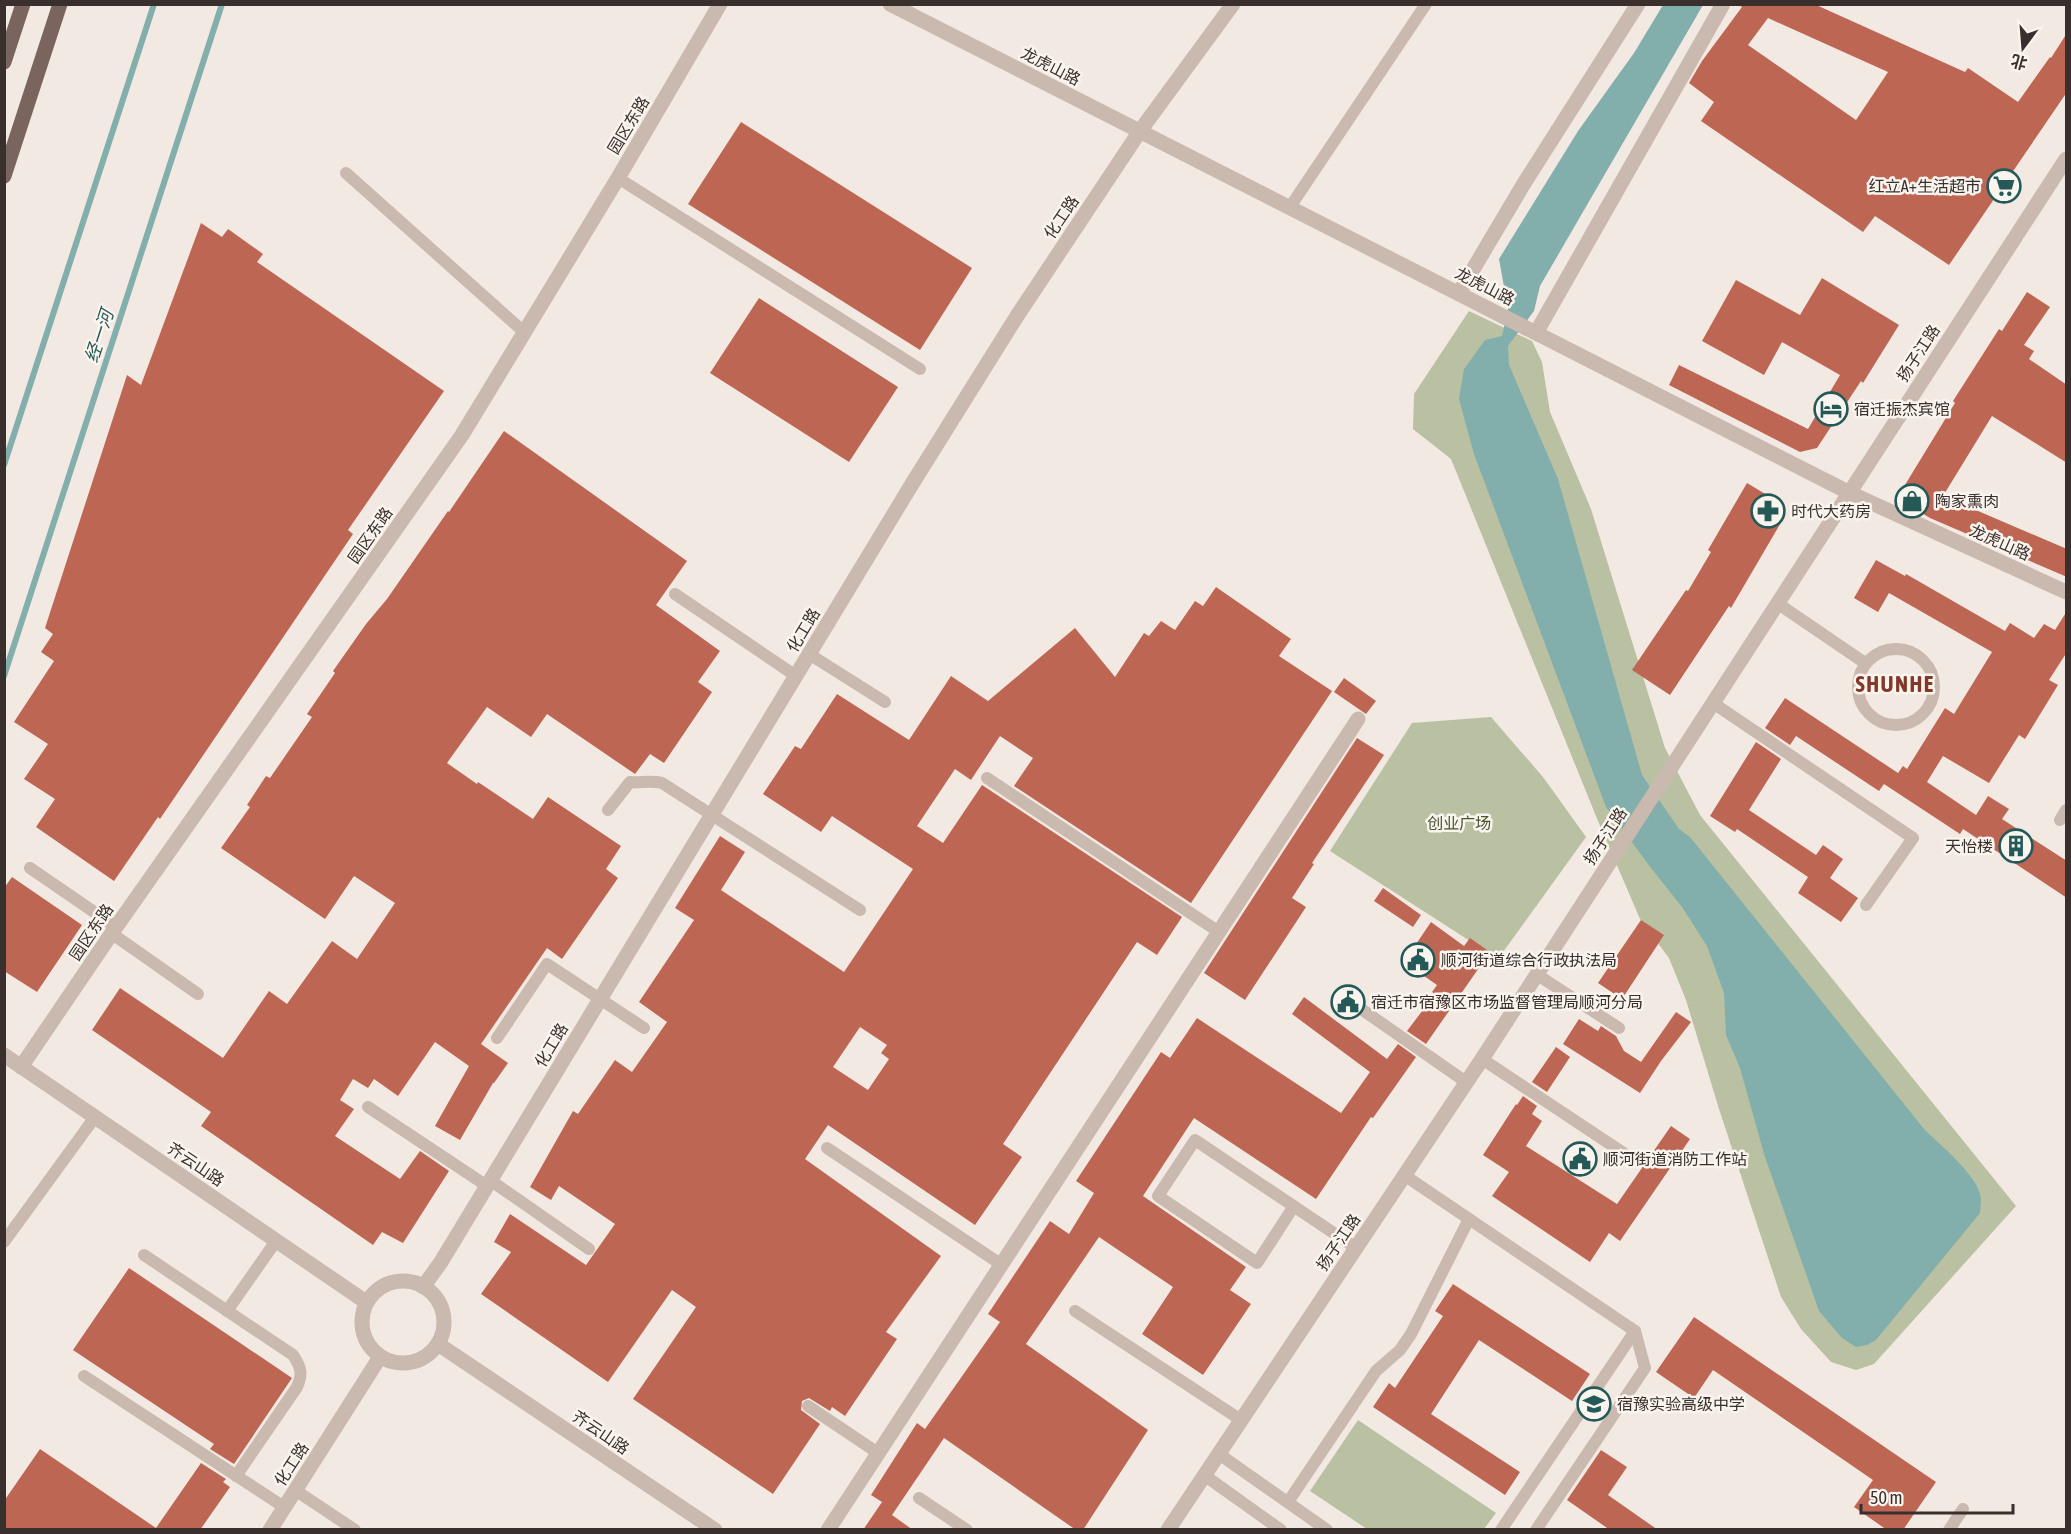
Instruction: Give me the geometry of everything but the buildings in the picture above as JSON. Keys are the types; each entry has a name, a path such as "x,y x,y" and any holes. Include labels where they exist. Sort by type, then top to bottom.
{"main road":[{"path":"4,62 23,4"},
{"path":"4,176 60,4"}],"street":[{"name":"园区东路","path":"21,1067 114,930 462,435 618,178 720,4"},
{"name":"龙虎山路","path":"890,4 1850,493 2067,592"},
{"name":"化工路","path":"423,1287 441,1262 809,654 1017,316 1140,131 1233,4"},
{"path":"1459,293 1523,185 1638,4"},
{"path":"1536,333 1723,4"},
{"name":"扬子江路","path":"1168,1530 1482,1059 2066,160"},
{"path":"828,1530 1358,719"},
{"name":"齐云山路","path":"4,1055 366,1302"},
{"path":"398,1281 411,1282 423,1287 432,1293 443,1312 444,1323 438,1344 425,1358 407,1364 388,1361 380,1357 372,1350 362,1332 361,1322 366,1302 374,1292 398,1281"},
{"name":"齐云山路","path":"438,1344 715,1530"},
{"name":"化工路","path":"270,1530 380,1357"}],"lane":[{"path":"1290,207 1426,4"},
{"path":"346,173 524,332"},
{"path":"618,178 920,369"},
{"path":"675,594 796,676"},
{"path":"1778,603 1865,663"},
{"path":"1892,649 1910,651 1921,657 1929,667 1934,691 1931,703 1924,713 1913,721 1901,725 1876,720 1866,711 1857,687 1859,675 1865,663 1874,655 1892,649"},
{"path":"809,654 885,702"},
{"path":"1713,703 1913,838 1866,905"},
{"path":"987,778 1219,932"},
{"path":"608,810 630,782 640,783 652,780 662,783 860,910"},
{"path":"30,868 198,994"},
{"path":"497,1038 547,964 644,1028"},
{"path":"1536,974 1619,1028"},
{"path":"1344,997 1466,1082"},
{"path":"1482,1059 1625,1154"},
{"path":"368,1107 589,1249"},
{"path":"4,1242 95,1117"},
{"path":"1294,1206 1257,1263 1158,1196 1195,1140 1294,1206 1356,1248"},
{"path":"827,1148 1002,1265"},
{"path":"1404,1175 1635,1330 1645,1368 1540,1528"},
{"path":"1288,1502 1376,1371 1400,1350 1411,1334 1469,1219"},
{"path":"227,1311 276,1240"},
{"path":"144,1255 293,1355 301,1370 301,1378 297,1387 236,1476"},
{"path":"1075,1311 1241,1420"},
{"path":"1502,1530 1635,1330"},
{"path":"84,1376 284,1508"},
{"path":"808,1406 878,1453"},
{"path":"1218,1454 1327,1530"},
{"path":"1204,1475 1281,1530"},
{"path":"296,1490 355,1530"},
{"path":"919,1498 967,1530"},
{"path":"1949,1530 1963,1509"}],"green space":[{"path":"1469,311 1532,341 1542,362 1550,412 1591,509 1665,748 1700,815 2016,1206 1874,1364 1856,1370 1831,1362 1801,1329 1781,1297 1686,1000 1669,958 1640,919 1451,459 1413,429 1414,394"},
{"name":"创业广场","path":"1491,717 1543,777 1586,837 1498,959 1330,851 1412,723"},
{"path":"1358,1420 1496,1513 1484,1529 1367,1529 1310,1491"}],"water":[{"path":"1663,5 1703,5 1540,286 1534,311 1508,346 1509,365 1558,479 1642,775 1679,829 1690,837 1924,1129 1958,1161 1979,1190 1980,1213 1876,1340 1856,1347 1842,1338 1819,1311 1764,1154 1740,1068 1726,1035 1724,993 1707,946 1682,907 1606,807 1474,454 1459,399 1464,369 1485,340 1502,336 1508,309 1499,259 1578,131 1634,53"}],"waterway":[{"name":"经一河","path":"4,465 154,4"},
{"name":"经一河","path":"4,676 222,4"}],"place":[{"name":"红立A+生活超市","path":"2004,186"},
{"name":"宿迁振杰宾馆","path":"1831,409"},
{"name":"陶家熏肉","path":"1912,501"},
{"name":"时代大药房","path":"1768,511"},
{"name":"天怡楼","path":"2016,846"},
{"name":"顺河街道综合行政执法局","path":"1418,960"},
{"name":"宿迁市宿豫区市场监督管理局顺河分局","path":"1348,1002"},
{"name":"顺河街道消防工作站","path":"1580,1159"},
{"name":"宿豫实验高级中学","path":"1594,1404"}],"district":[{"name":"SHUNHE","path":"1895,684"}]}
